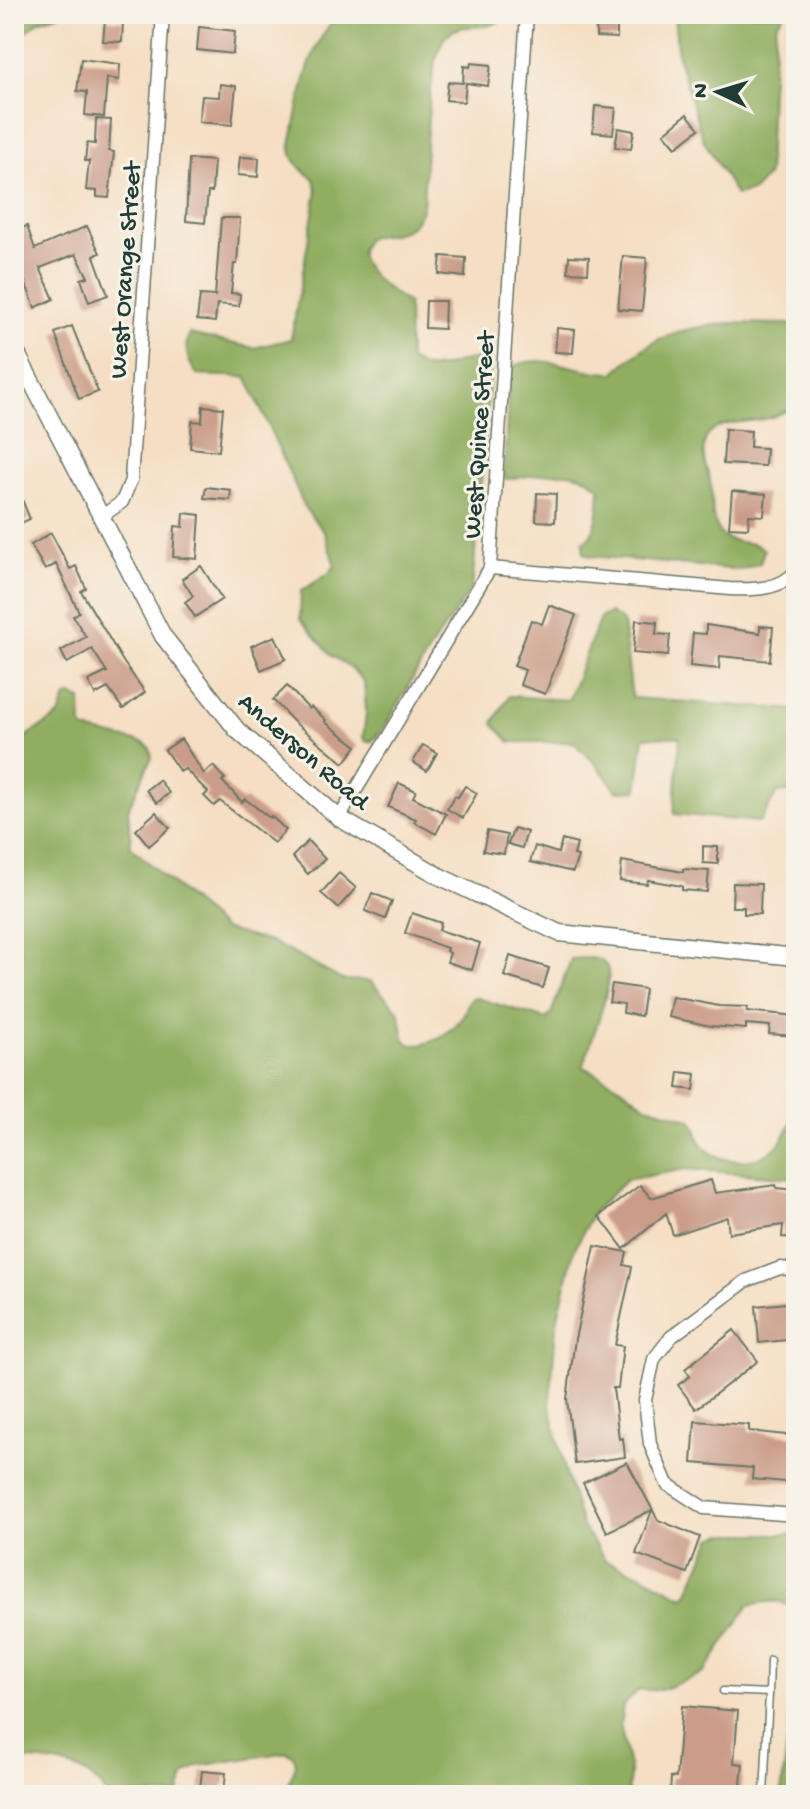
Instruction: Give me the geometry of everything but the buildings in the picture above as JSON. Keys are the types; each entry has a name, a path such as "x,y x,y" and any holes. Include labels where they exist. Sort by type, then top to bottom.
{"street":[{"name":"West Orange Street","path":"101,517 122,502 131,480 163,14"},
{"name":"West Quince Street","path":"339,818 490,568 527,14"},
{"name":"Anderson Road","path":"14,348 163,636 237,730 339,818 441,877 559,933 796,957"},
{"path":"490,568 753,590 794,576"},
{"path":"796,1270 780,1268 746,1281 671,1337 654,1359 645,1400 650,1444 667,1484 704,1508 796,1515"}],"lane":[{"path":"764,1795 770,1660"},
{"path":"723,1691 769,1693"}],"green space":[{"path":"14,14 60,14 39,21 24,34 14,36"},
{"path":"340,14 507,14 494,24 461,28 446,36 435,66 431,90 423,207 407,229 367,238 361,251 364,263 374,277 408,303 409,359 427,368 444,367 470,359 485,360 491,364 472,588 433,644 384,728 372,741 367,742 363,738 366,713 364,682 352,669 332,656 300,619 301,591 335,566 324,532 306,510 247,378 198,375 189,361 187,350 189,334 254,348 291,339 317,191 314,179 294,159 291,143 308,68 321,38"},
{"path":"674,14 784,14 776,25 768,175 753,191 736,195 703,139 678,58"},
{"path":"730,323 789,324 796,328 796,400 791,409 768,418 724,425 708,435 704,445 716,526 728,539 764,550 760,563 741,570 591,556 584,553 583,542 595,525 600,489 591,480 568,473 506,479 509,379 514,366 539,361 614,373 642,350 666,336"},
{"path":"610,613 623,622 632,698 796,710 796,791 777,793 760,822 674,814 680,737 644,737 637,790 617,791 596,764 573,742 510,742 493,723 509,696 568,700 600,618"},
{"path":"74,696 81,700 82,727 86,730 144,743 150,748 152,757 128,809 131,847 223,929 274,943 342,980 370,981 399,1011 404,1038 409,1044 424,1044 448,1032 460,1020 468,1002 474,997 546,1019 551,1014 571,959 595,959 607,967 607,987 583,1067 616,1084 647,1106 690,1119 703,1146 721,1158 743,1161 764,1155 783,1138 796,1114 796,1178 686,1169 626,1180 594,1211 574,1250 556,1325 550,1406 582,1526 606,1561 640,1574 683,1597 712,1538 724,1534 796,1534 796,1795 781,1794 795,1667 794,1620 790,1608 776,1602 749,1605 704,1673 661,1690 638,1690 623,1706 620,1725 630,1771 628,1795 285,1795 296,1763 293,1755 287,1752 198,1766 184,1776 179,1795 107,1795 89,1776 66,1765 14,1759 14,744 59,716 66,697"}]}
